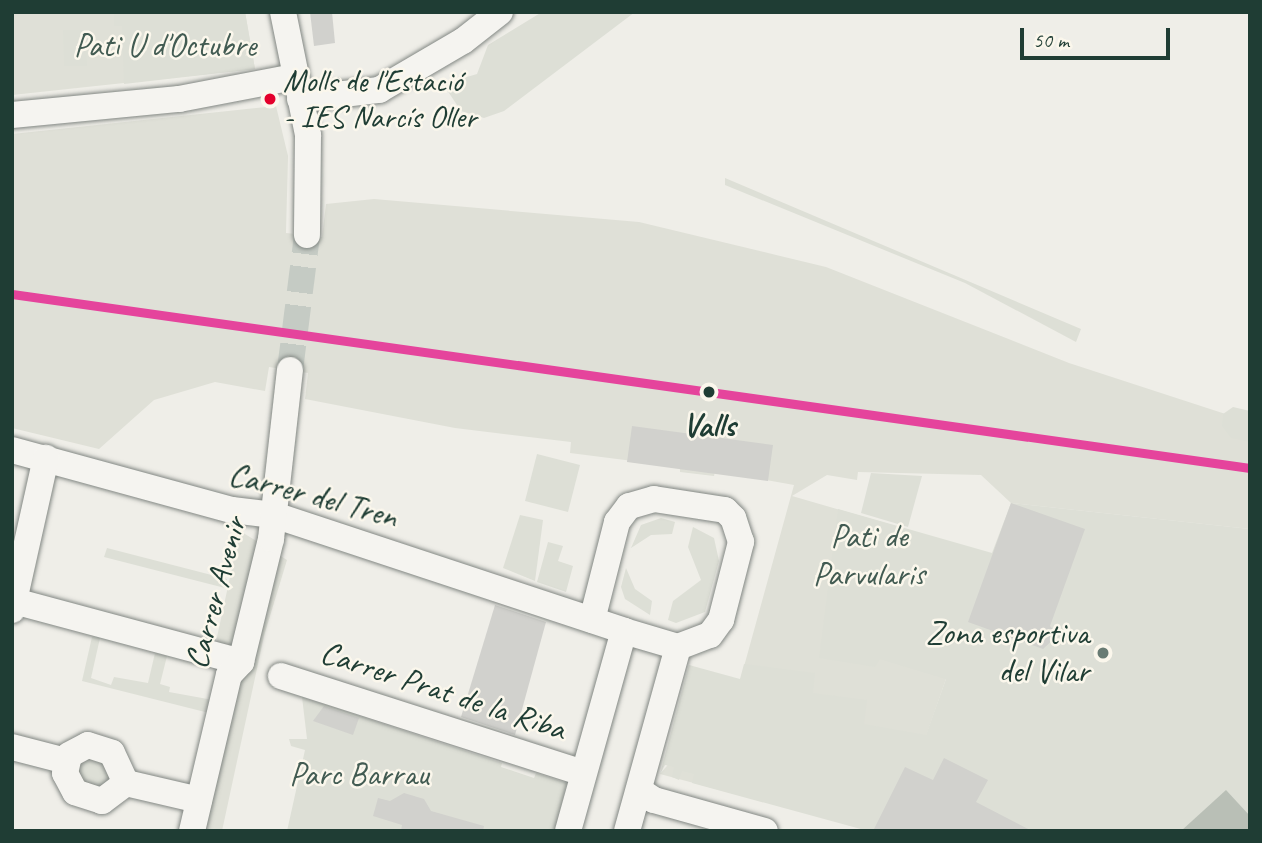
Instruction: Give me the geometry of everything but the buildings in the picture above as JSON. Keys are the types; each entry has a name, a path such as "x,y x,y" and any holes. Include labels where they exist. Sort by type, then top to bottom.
{"street":[{"path":"283,12 311,175 307,235"},
{"path":"12,115 297,88 379,90 463,41 500,12"},
{"name":"Carrer Avenir","path":"192,831 229,675 241,663 274,515 290,370"},
{"name":"Carrer del Tren","path":"12,450 232,510 274,515 592,620"},
{"path":"46,458 13,605 241,663"},
{"path":"646,499 725,510 741,541 721,620 710,635 678,647 624,631 592,620 617,522 629,506 646,499"},
{"path":"569,831 624,631"},
{"path":"627,831 678,647"},
{"name":"Carrer Prat de la Riba","path":"281,676 583,773"},
{"path":"12,747 66,761"},
{"path":"126,783 106,800 83,797 69,784 66,761 78,747 106,748 126,783 199,800"},
{"path":"639,790 654,800 765,831"}],"shaded area":[{"path":"12,12 245,12 255,69 12,95"},
{"path":"276,106 288,156 286,233 322,237 326,204 374,199 639,222 826,267 1069,363 1250,422 1250,529 1011,503 981,475 858,472 857,480 827,475 792,496 954,543 947,676 926,736 873,831 660,774 740,681 794,485 715,471 714,476 680,472 680,467 570,453 571,442 455,428 305,399 308,373 269,367 265,391 215,382 154,400 99,449 12,428 12,134"},
{"path":"240,531 287,560 264,636 222,831 182,831 220,670 217,637"},
{"path":"1226,790 1250,816 1250,830 1181,831"}],"green space":[{"name":"Pati U d'Octubre","path":"114,12 245,12 255,69 124,84 122,26 114,26"},
{"path":"542,12 635,12 504,111 484,118 461,111 443,84 477,74 488,45"},
{"path":"63,30 86,30 87,66 64,66"},
{"path":"725,178 1081,329 1076,342 965,283 725,185"},
{"path":"1233,407 1250,411 1250,442 1231,438 1222,426 1223,414"},
{"path":"537,454 580,465 568,512 525,501"},
{"path":"871,473 922,476 908,527 861,513"},
{"name":"Zona esportiva del Vilar","path":"1011,503 1250,529 1250,831 868,831 692,783 694,774 682,771 679,780 672,777 674,767 665,765 660,774 689,665 740,679 744,664 815,673 813,693 867,700 864,724 926,735 946,679 880,659 875,667 819,658 838,509 992,553"},
{"path":"520,515 543,520 535,581 503,568"},
{"path":"661,518 675,522 672,534 651,535 631,548 641,525"},
{"path":"693,527 714,538 719,561 705,612 676,623 668,620 673,601 701,580 688,547"},
{"path":"548,542 563,546 558,561 573,566 566,592 537,582"},
{"path":"107,548 227,579 225,588 104,557"},
{"path":"626,568 635,589 652,601 650,615 625,599 621,587"},
{"path":"92,637 100,638 91,678 111,685 114,677 148,683 155,653 167,656 160,684 170,687 169,692 213,700 209,713 82,681"},
{"name":"Parc Barrau","path":"302,697 502,763 501,767 534,778 536,773 567,783 555,829 287,831 305,750 291,746 289,739 307,739"},
{"path":"93,753 115,776 90,793 76,770 78,761"}],"tunnel":[{"path":"290,370 307,235"}],"transit line":[{"path":"12,294 1250,468"}],"place":[{"name":"Molls de l'Estació - IES Narcís Oller","path":"270,99"},
{"name":"Valls","path":"709,392"},
{"name":"Zona esportiva del Vilar","path":"1103,653"}],"park label":[{"name":"Pati de Parvularis","path":"869,556"}]}
